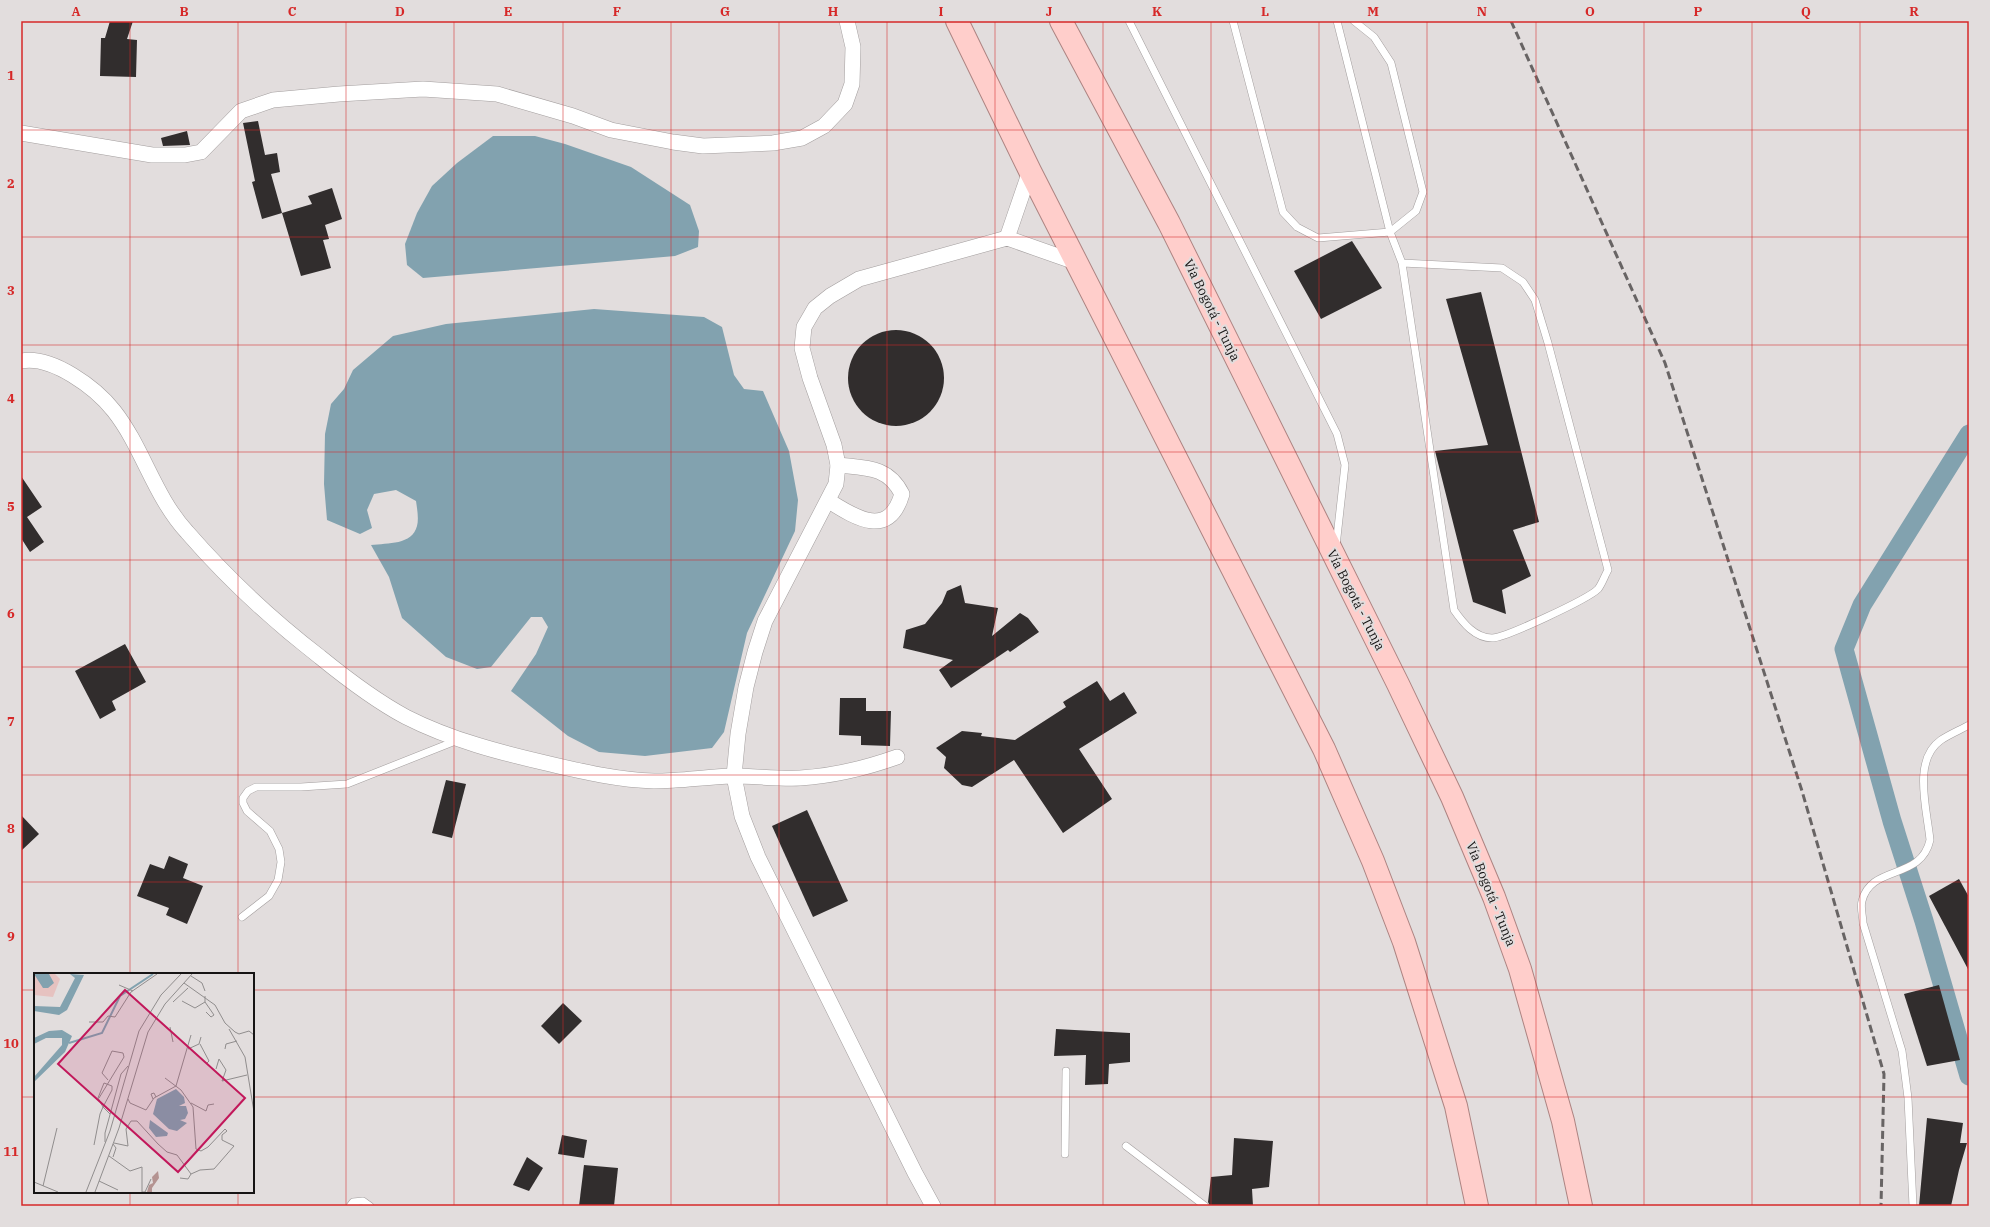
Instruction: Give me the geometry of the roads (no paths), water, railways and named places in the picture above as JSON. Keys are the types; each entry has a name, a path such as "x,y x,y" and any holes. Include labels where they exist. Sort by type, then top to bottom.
{"highway":[{"path":"958,21 1030,171 1324,749 1373,861 1404,942 1433,1029 1456,1106 1477,1206"},
{"name":"Vía Bogotá - Tunja","path":"1062,21 1169,223 1334,558 1398,684 1452,797 1494,897 1520,969 1563,1121 1581,1206"}],"street":[{"path":"21,133 152,154 185,155 201,152 241,111 273,100 423,89 497,94 573,116 611,130 673,142 703,146 773,143 802,138 824,126 845,104 852,84 853,47 847,21"},
{"path":"1007,238 1030,171"},
{"path":"933,1206 915,1173 758,856 742,816 734,776 738,734 746,687 765,622 829,501 836,484 838,465 834,445 810,378 802,348 804,327 815,308 830,296 859,279 1007,238 1078,263"},
{"path":"21,361 28,360 63,369 92,389 114,412 131,439 161,497 185,530 234,583 293,636 348,680 407,717 460,739 521,758 592,774 654,780 734,776 802,778 865,768 897,757"},
{"path":"829,501 859,518 876,521 888,519 898,508 902,494 896,482 885,473 838,465"}],"lane":[{"path":"1129,21 1337,434 1345,465 1334,558"},
{"path":"1233,21 1283,212 1297,227 1318,238 1390,232 1416,210 1423,192 1391,63 1374,37 1354,21"},
{"path":"1337,21 1390,232 1402,263 1454,610 1465,625 1477,634 1493,638 1532,624 1581,600 1598,588 1608,570 1548,343 1535,300 1524,282 1502,268 1402,263"},
{"path":"1913,1206 1908,1098 1902,1051 1863,923 1862,901 1873,881 1913,865 1924,857 1930,840 1923,775 1928,754 1941,740 1969,725"},
{"path":"242,917 269,896 278,880 281,862 279,848 270,831 247,811 243,803 243,798 248,791 256,787 300,787 347,784 460,739"},
{"path":"1065,1154 1066,1071"},
{"path":"1126,1146 1205,1206"},
{"path":"350,1206 353,1202 363,1201 370,1206"}],"water":[{"path":"493,136 535,136 565,144 631,167 690,205 699,231 698,247 675,256 423,278 407,265 405,244 417,213 432,186 457,163"},
{"path":"594,309 704,317 722,327 734,375 744,389 763,391 789,451 798,500 795,531 747,633 724,732 712,748 645,756 599,752 568,736 511,691 536,654 548,627 542,617 531,617 491,667 477,669 446,657 402,618 389,577 371,545 398,542 410,537 418,523 416,501 396,490 374,494 367,510 372,528 360,534 327,520 324,484 325,434 331,404 344,389 353,370 393,336 446,324"}],"waterway":[{"path":"1969,434 1862,605 1844,649 1892,821 1924,921 1969,1076"}],"railway":[{"path":"1511,21 1665,363 1802,791 1884,1074 1881,1206"}]}
